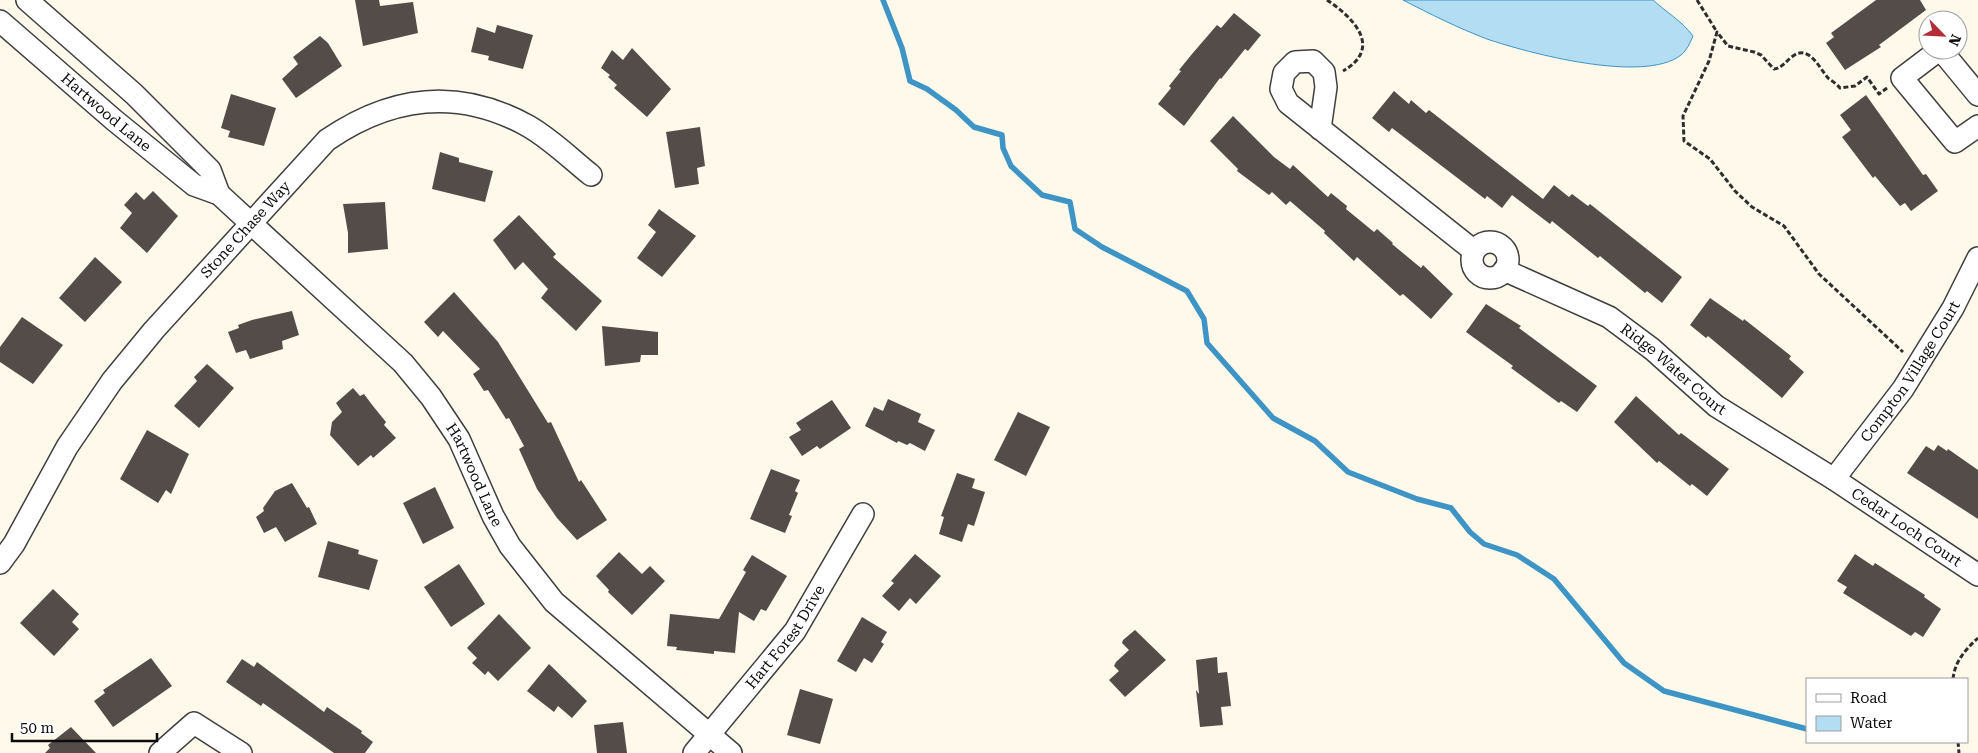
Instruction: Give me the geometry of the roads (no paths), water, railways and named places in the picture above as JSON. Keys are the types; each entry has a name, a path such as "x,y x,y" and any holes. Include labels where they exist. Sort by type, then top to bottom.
{"street":[{"name":"Hartwood Lane","path":"27,0 134,94 210,170 219,194"},
{"name":"Hartwood Lane","path":"0,20 114,120 194,185 219,194 403,363 431,396 459,439 493,516 510,546 554,602 731,753"},
{"path":"1926,60 1902,78 1955,142 1978,126"},
{"path":"1948,60 1978,95"},
{"name":"Ridge Water Court","path":"1320,129 1326,87 1324,72 1313,61 1295,62 1284,73 1280,89 1288,103 1320,129 1474,251 1481,245 1490,242 1499,245 1506,252 1507,261 1504,270 1609,317 1652,349 1716,406 1834,479"},
{"name":"Stone Chase Way","path":"0,562 14,544 67,447 112,381 154,330 327,140 350,124 372,114 412,103 458,102 502,113 529,127 592,175"},
{"name":"Compton Village Court","path":"1834,479 1903,389 1920,363 1953,308 1978,258"},
{"name":"Cedar Loch Court","path":"1834,479 1978,575"},
{"name":"Hart Forest Drive","path":"694,753 795,631 862,514"},
{"path":"160,753 194,723 241,753"}],"water":[{"path":"1403,0 1653,0 1679,21 1693,36 1681,55 1664,63 1641,67 1586,63 1557,58 1487,39 1444,21"}],"waterway":[{"path":"883,0 902,48 910,81 927,89 956,110 974,127 1002,135 1003,148 1011,166 1042,195 1070,202 1075,229 1102,247 1187,291 1204,319 1207,343 1273,418 1315,441 1348,472 1417,499 1451,508 1470,532 1484,544 1517,555 1554,579 1624,663 1664,691 1806,729"}]}
